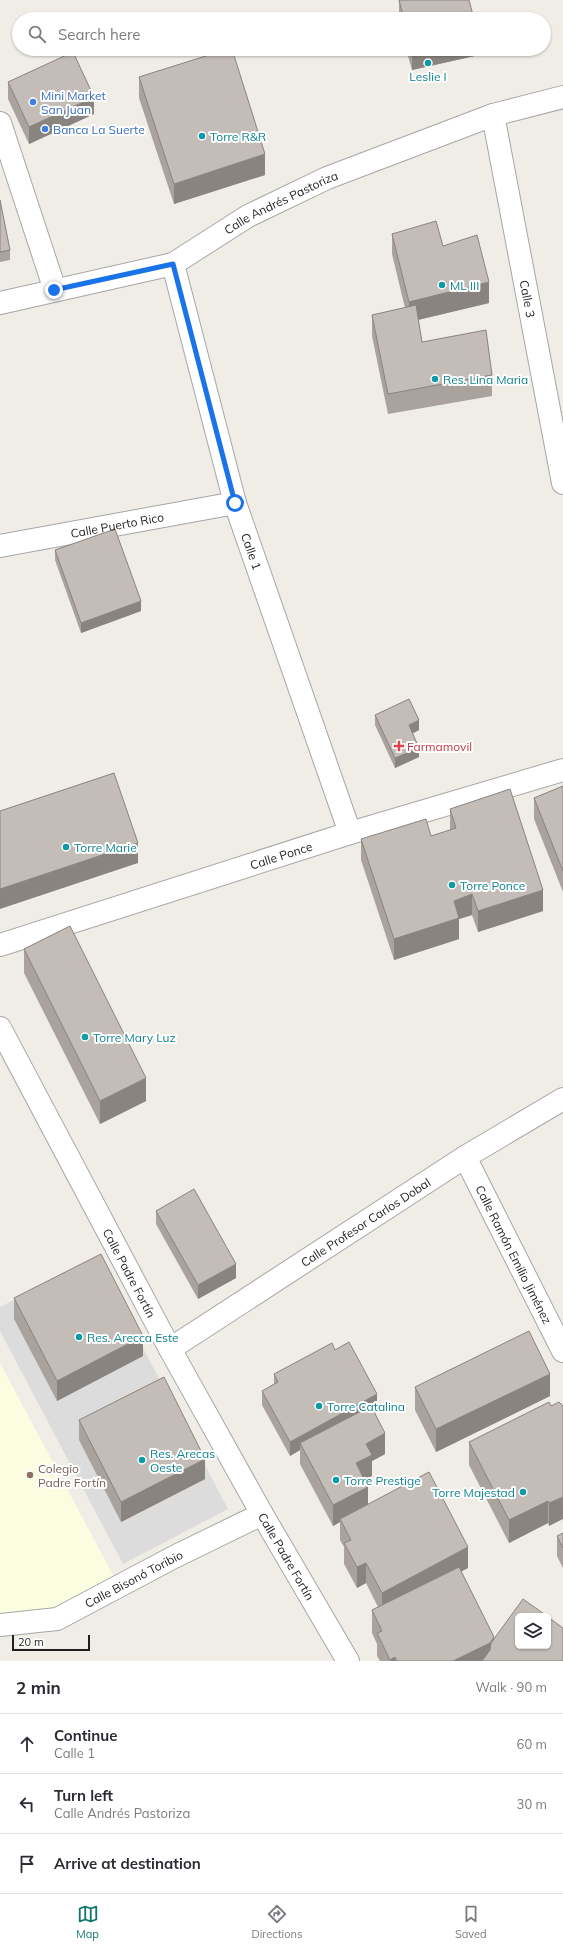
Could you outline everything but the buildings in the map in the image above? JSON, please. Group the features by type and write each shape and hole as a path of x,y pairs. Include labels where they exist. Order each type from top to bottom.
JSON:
{"street":[{"name":"Calle Andrés Pastoriza","path":"0,303 173,264 248,216 327,178 493,115 563,97"},
{"name":"Calle 3","path":"493,115 563,483"},
{"path":"1,128 54,290"},
{"name":"Calle 1","path":"173,264 235,503 350,833"},
{"name":"Calle Puerto Rico","path":"0,546 235,503"},
{"name":"Calle Ponce","path":"0,945 350,833 563,770"},
{"name":"Calle Padre Fortín","path":"0,1028 170,1349 262,1514 348,1661"},
{"name":"Calle Profesor Carlos Dobal","path":"170,1349 465,1157 563,1099"},
{"name":"Calle Ramón Emilio Jiménez","path":"465,1157 563,1350"},
{"name":"Calle Bisonó Toribio","path":"0,1625 57,1619 174,1557 262,1514"}],"shaded area":[{"path":"95,1257 228,1509 123,1564 0,1331 0,1307"},
{"name":"Colegio Padre Fortín","path":"0,1363 119,1586 57,1619 0,1625"}],"place":[{"name":"Leslie I","path":"428,63"},
{"name":"Mini Market San Juan","path":"33,102"},
{"name":"Banca La Suerte","path":"45,129"},
{"name":"Torre R&R","path":"202,136"},
{"name":"ML III","path":"442,285"},
{"name":"Res. Lina Maria","path":"435,379"},
{"name":"Farmamovil","path":"399,746"},
{"name":"Torre Marie","path":"66,847"},
{"name":"Torre Ponce","path":"452,885"},
{"name":"Torre Mary Luz","path":"85,1037"},
{"name":"Res. Arecca Este","path":"79,1337"},
{"name":"Torre Catalina","path":"319,1406"},
{"name":"Res. Arecas Oeste","path":"142,1460"},
{"name":"Colegio Padre Fortín","path":"30,1475"},
{"name":"Torre Prestige","path":"336,1480"},
{"name":"Torre Majestad","path":"523,1492"}],"route":[{"path":"54,290 173,264 235,503"}]}
